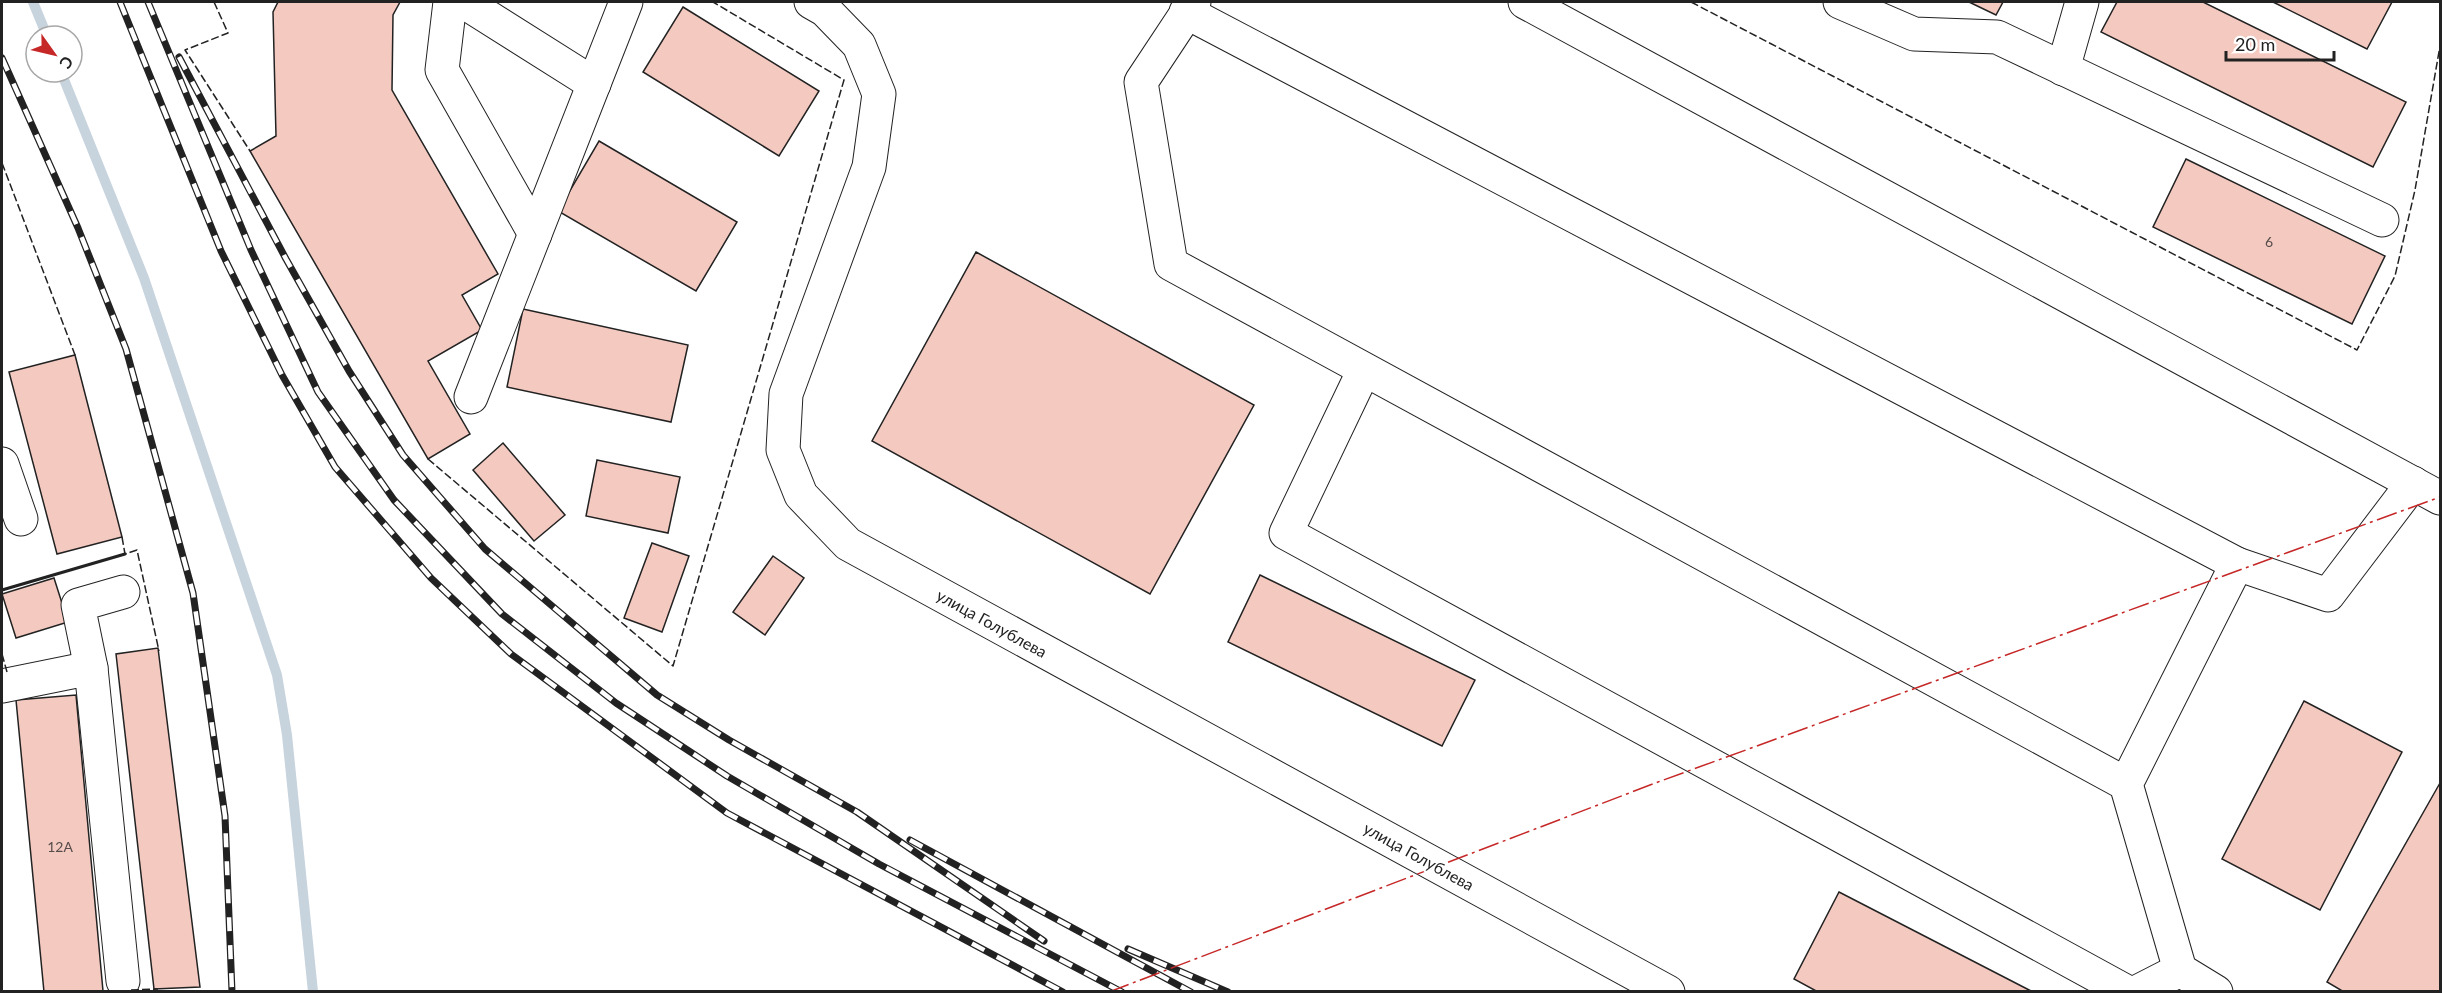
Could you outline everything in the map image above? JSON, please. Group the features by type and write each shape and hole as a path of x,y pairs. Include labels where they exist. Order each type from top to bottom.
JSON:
{"street":[{"path":"450,2 442,70 536,234"},
{"path":"464,2 594,84"},
{"path":"471,397 626,2"},
{"name":"улица Голублева","path":"811,2 825,10 859,45 879,94 869,167 786,394 783,450 801,495 848,544 1668,992"},
{"path":"1525,2 2427,491 2328,595 2237,564 1190,7 1141,82 1171,264 2126,784"},
{"path":"1840,2 1914,34 1997,37 2382,220"},
{"path":"2063,69 2082,2"},
{"path":"1364,370 1286,534 2127,992"},
{"path":"2,464 21,519"},
{"path":"2175,981 2126,784 2237,564"},
{"path":"123,592 78,605 91,668 123,981"},
{"path":"2,686 91,668"},
{"path":"2137,992 2175,981 2216,992"}],"building":[{"path":"278,2 400,2 393,15 392,90 498,274 462,295 482,330 428,361 470,434 428,459 250,151 276,136 273,12"},
{"path":"1969,2 2003,2 1996,15"},
{"path":"2117,2 2203,2 2406,102 2373,167 2101,32"},
{"path":"2273,2 2392,2 2367,49"},
{"path":"683,7 819,91 779,156 643,72"},
{"path":"599,141 737,222 696,291 558,211"},
{"path":"2186,159 2385,256 2352,324 2153,227"},
{"path":"976,252 1254,405 1150,594 872,441"},
{"path":"523,309 688,345 671,422 507,387"},
{"path":"75,355 122,537 57,554 9,372"},
{"path":"503,443 565,515 534,541 473,470"},
{"path":"597,460 680,477 668,533 586,516"},
{"path":"652,543 689,556 662,632 624,618"},
{"path":"773,556 804,578 765,635 733,612"},
{"path":"1260,575 1475,680 1442,746 1228,642"},
{"path":"54,578 68,622 16,638 2,594"},
{"path":"158,648 200,987 154,989 116,654"},
{"path":"76,695 103,991 44,992 16,700"},
{"path":"2304,701 2402,752 2320,910 2222,859"},
{"path":"2440,783 2440,992 2344,992 2327,982"},
{"path":"1839,892 2033,992 1818,992 1794,979"}],"waterway":[{"path":"33,2 42,24"},
{"path":"66,84 144,278 277,675 287,735 313,992"}],"railway":[{"path":"120,2 221,251 282,375 335,467 431,578 511,654 727,813 1063,992"},
{"path":"148,2 251,250 318,392 394,500 502,614 616,703 727,776 879,864 1122,992"},
{"path":"179,57 286,259 349,371 403,455 485,549 657,695 729,740 857,812 1044,941"},
{"path":"2,58 78,228 126,349 193,593 225,816 232,992"},
{"path":"910,840 1191,992"},
{"path":"1128,949 1228,992"}],"fence":[{"path":"214,2 228,33 185,50 250,151"},
{"path":"428,459 673,666 844,80 713,2"},
{"path":"1691,2 2357,350 2395,276 2415,190 2440,46"},
{"path":"2,163 75,355"},
{"path":"122,537 125,554 137,550 159,651"},
{"path":"2,654 7,672"},
{"path":"131,990 158,989"}],"wall":[{"path":"2,590 125,554"}],"power":[{"path":"1109,992 1658,782 2440,497"}]}
